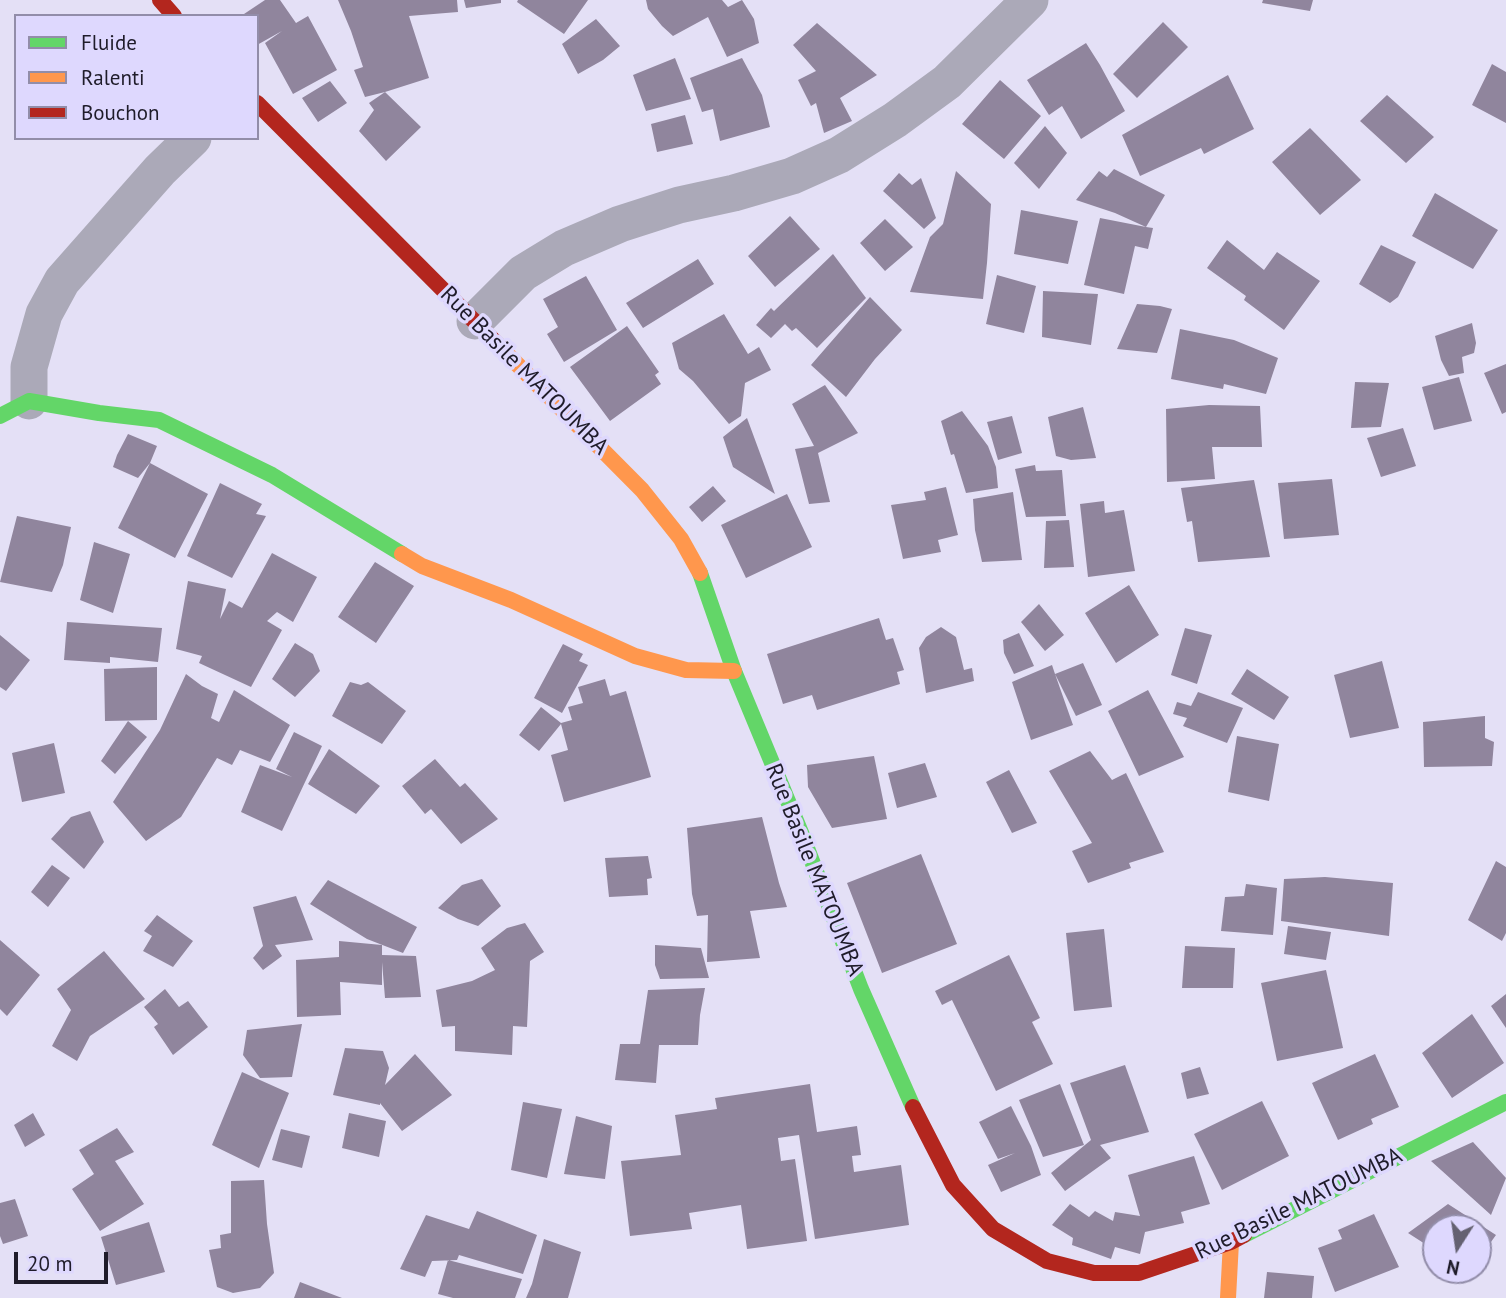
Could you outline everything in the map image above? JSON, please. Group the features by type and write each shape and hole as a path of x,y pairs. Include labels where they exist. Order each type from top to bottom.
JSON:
{"street":[{"path":"160,0 172,14"},
{"path":"475,321 523,274 564,248 620,224 679,205 792,176 839,155 895,121 947,82 1030,0"},
{"name":"Rue Basile MATOUMBA","path":"259,105 642,490 681,539 703,578 734,671 802,835 861,989 914,1110 953,1185 993,1229 1047,1261 1094,1273 1139,1273 1231,1242 1506,1102"},
{"path":"191,140 160,170 62,281 44,314 14,409 99,413 159,420 272,475 422,566 511,600 635,656 686,670 734,671"},
{"path":"993,1229 1051,1278"},
{"path":"1228,1298 1231,1242"}],"building":[{"path":"265,0 280,0 296,23 308,16 337,70 293,94 265,43 282,31 259,44 259,14 244,14"},
{"path":"338,0 457,0 458,12 409,16 429,78 365,97 354,70 363,67"},
{"path":"464,0 501,0 501,3 466,8"},
{"path":"588,0 564,34 517,2"},
{"path":"646,0 722,0 728,7 742,0 754,19 759,43 727,57 708,17 673,36 648,9"},
{"path":"1263,0 1313,0 1310,11 1262,3"},
{"path":"596,19 620,46 603,60 578,74 562,44"},
{"path":"1163,22 1188,47 1137,98 1113,74"},
{"path":"817,23 877,75 840,98 852,121 824,133 816,103 811,106 798,80 816,71 793,45"},
{"path":"1086,43 1125,111 1081,139 1062,106 1049,115 1027,80"},
{"path":"675,58 691,99 646,111 633,75"},
{"path":"742,58 762,95 770,127 720,141 713,109 702,112 690,78"},
{"path":"1492,64 1506,72 1506,123 1472,105"},
{"path":"1228,75 1254,129 1204,154 1201,148 1140,176 1122,135"},
{"path":"1000,80 1041,116 1004,159 962,124"},
{"path":"330,81 347,103 318,122 302,98"},
{"path":"385,92 421,127 386,161 359,131 374,110 369,103"},
{"path":"1387,95 1434,137 1406,163 1360,121"},
{"path":"685,115 693,144 657,152 651,124"},
{"path":"1045,126 1067,153 1039,189 1014,163"},
{"path":"1310,128 1361,180 1320,215 1272,162"},
{"path":"1114,169 1165,195 1146,227 1076,200 1099,171 1107,177"},
{"path":"956,171 991,204 983,299 910,292 930,237 943,224"},
{"path":"899,173 912,185 921,178 936,218 924,229 883,191"},
{"path":"1435,193 1498,230 1473,269 1412,236"},
{"path":"1021,210 1078,221 1068,264 1014,254"},
{"path":"790,216 820,249 775,287 748,256"},
{"path":"1100,218 1153,228 1148,249 1135,246 1124,294 1084,285"},
{"path":"885,219 913,247 885,271 860,243"},
{"path":"1227,240 1264,270 1277,252 1320,281 1284,330 1244,300 1246,296 1207,268"},
{"path":"1381,245 1416,262 1398,297 1390,303 1359,284"},
{"path":"833,254 866,298 817,348 796,328 792,331 785,324 771,338 756,325 771,308 774,311"},
{"path":"698,259 714,284 643,328 626,303"},
{"path":"997,275 1036,286 1024,333 986,324"},
{"path":"586,276 617,330 564,362 547,334 558,327 543,299"},
{"path":"1043,291 1098,294 1091,345 1042,337"},
{"path":"870,297 902,330 875,359 846,397 811,365"},
{"path":"1137,304 1172,309 1157,353 1117,349"},
{"path":"724,314 748,354 759,347 771,370 745,383 741,416 729,424 693,381 679,369 672,343"},
{"path":"1472,323 1476,343 1474,353 1462,357 1464,373 1449,376 1441,360 1435,336"},
{"path":"627,326 659,372 655,375 661,384 610,421 570,367"},
{"path":"1180,329 1234,340 1278,358 1266,394 1224,384 1223,389 1171,379"},
{"path":"1506,364 1506,412 1502,414 1484,373"},
{"path":"1459,377 1472,421 1434,430 1422,387"},
{"path":"1355,382 1389,383 1381,427 1351,428"},
{"path":"825,385 858,433 818,453 830,502 809,504 795,449 814,446 792,404"},
{"path":"1209,405 1260,406 1262,447 1212,447 1215,479 1167,482 1166,409"},
{"path":"1083,407 1096,458 1071,460 1056,456 1048,417"},
{"path":"962,411 988,446 996,467 998,488 966,493 941,421"},
{"path":"1012,416 1022,453 998,460 987,422"},
{"path":"747,418 775,494 733,467 723,437"},
{"path":"1403,428 1416,466 1381,477 1367,438"},
{"path":"128,434 157,446 150,463 138,478 113,467"},
{"path":"150,463 208,494 175,558 118,528"},
{"path":"1035,465 1036,471 1062,470 1066,516 1026,517 1015,469"},
{"path":"1332,479 1339,535 1284,539 1278,483"},
{"path":"1254,480 1270,557 1198,562 1192,521 1187,522 1181,488"},
{"path":"220,483 262,504 256,514 266,516 232,578 187,556"},
{"path":"713,486 726,501 702,522 689,507"},
{"path":"946,487 958,535 938,540 941,552 903,559 891,505 926,500 924,492"},
{"path":"1013,492 1022,560 982,562 975,530 973,499"},
{"path":"787,494 812,547 746,578 721,525"},
{"path":"1104,501 1105,513 1124,510 1135,571 1088,577 1080,504"},
{"path":"17,516 71,527 63,565 52,592 0,582"},
{"path":"1069,520 1074,567 1044,568 1046,521"},
{"path":"94,542 130,554 113,613 80,600"},
{"path":"272,553 317,577 293,622 277,612 267,621 282,630 251,687 199,663 202,656 176,649 188,581 226,589 220,619 229,601 242,608"},
{"path":"375,562 414,586 376,643 338,617"},
{"path":"1129,585 1159,635 1116,663 1085,613"},
{"path":"1039,604 1064,635 1045,651 1021,622"},
{"path":"879,618 886,640 893,638 904,670 897,672 900,684 817,710 812,695 783,704 767,654"},
{"path":"67,622 162,628 158,662 110,657 110,663 64,660"},
{"path":"941,627 956,637 964,670 972,668 974,681 926,693 919,648 926,637"},
{"path":"1185,628 1212,635 1197,684 1171,675"},
{"path":"1019,633 1034,666 1014,674 1004,653 1003,640"},
{"path":"0,635 30,660 6,691 0,687"},
{"path":"295,643 313,654 320,671 295,697 272,679"},
{"path":"563,644 583,654 579,661 588,665 562,713 534,698"},
{"path":"1382,661 1399,728 1350,738 1334,675"},
{"path":"1083,663 1102,705 1076,716 1055,674"},
{"path":"1052,665 1073,725 1031,740 1012,682"},
{"path":"157,667 157,720 105,721 104,669"},
{"path":"1247,669 1289,697 1274,720 1231,694"},
{"path":"186,674 218,694 211,718 219,722 234,690 290,725 270,762 240,750 232,765 217,758 181,817 146,841 113,802 160,730"},
{"path":"605,679 610,696 626,691 651,777 564,802 551,755 568,750 561,724 539,751 519,735 541,707 561,723 572,720 568,707 583,703 578,687"},
{"path":"350,682 361,685 368,682 406,711 382,744 332,716"},
{"path":"1148,690 1184,757 1139,776 1108,711"},
{"path":"1198,692 1243,708 1227,743 1183,726 1187,718 1173,714 1177,702 1191,706"},
{"path":"1485,716 1485,738 1494,742 1492,766 1424,767 1423,722"},
{"path":"128,721 147,737 115,774 101,761"},
{"path":"294,732 322,746 282,831 241,812 260,765 292,777 276,769"},
{"path":"1237,736 1279,744 1269,801 1228,792"},
{"path":"54,743 65,793 22,802 12,753"},
{"path":"329,749 380,786 356,814 308,784"},
{"path":"1090,751 1112,780 1126,773 1164,852 1129,863 1131,868 1088,883 1072,851 1092,843 1049,771"},
{"path":"874,756 887,819 832,828 808,787 807,765"},
{"path":"435,759 460,787 465,783 498,819 461,844 431,809 425,814 402,786"},
{"path":"925,763 937,797 897,808 888,773"},
{"path":"1009,770 1037,823 1012,833 986,782"},
{"path":"90,811 104,842 84,869 51,839 71,817"},
{"path":"762,817 787,907 750,911 760,958 707,962 708,915 697,916 692,894 687,828"},
{"path":"921,854 957,944 882,973 847,883"},
{"path":"648,856 652,878 647,879 648,895 609,897 605,858"},
{"path":"1496,861 1506,867 1506,933 1502,941 1468,920"},
{"path":"52,865 70,878 48,907 31,892"},
{"path":"1325,877 1393,883 1389,936 1281,921 1284,879"},
{"path":"482,879 501,906 478,926 438,908 462,885"},
{"path":"328,880 417,927 403,953 367,939 310,904"},
{"path":"1246,884 1277,888 1273,935 1221,931 1225,897 1244,896"},
{"path":"296,896 313,940 275,945 282,956 263,970 253,958 263,946 253,907"},
{"path":"157,915 193,941 173,967 143,951 152,936 144,931"},
{"path":"525,923 544,952 530,961 527,1027 513,1026 512,1055 455,1051 455,1026 442,1027 436,990 472,981 495,970 481,948 507,928"},
{"path":"1288,926 1331,932 1326,960 1284,954"},
{"path":"1104,929 1112,1007 1074,1011 1066,933"},
{"path":"0,940 40,975 7,1016 0,1009"},
{"path":"339,941 382,945 382,955 416,956 421,997 385,998 382,962 382,985 340,982 341,1015 297,1017 296,960 339,957"},
{"path":"655,945 701,948 709,978 660,979 655,965"},
{"path":"1185,946 1235,948 1233,988 1182,988"},
{"path":"104,951 145,999 90,1036 77,1061 52,1046 71,1010 57,989"},
{"path":"1009,955 1040,1018 1032,1022 1053,1064 996,1091 952,1000 942,1005 935,991"},
{"path":"1326,970 1343,1048 1277,1061 1261,983"},
{"path":"705,988 698,1045 659,1045 656,1083 615,1080 620,1044 640,1044 648,990"},
{"path":"165,989 179,1007 188,1001 208,1027 173,1055 154,1027 158,1024 144,1007"},
{"path":"1506,994 1506,1028 1491,1006"},
{"path":"1472,1014 1504,1063 1452,1098 1422,1053"},
{"path":"302,1024 292,1077 260,1078 243,1055 247,1030"},
{"path":"345,1048 383,1051 389,1068 385,1085 415,1054 452,1095 402,1131 380,1103 333,1095"},
{"path":"1375,1054 1399,1107 1371,1119 1373,1124 1338,1140 1312,1083"},
{"path":"1125,1065 1149,1132 1100,1145 1111,1158 1065,1191 1051,1173 1091,1140 1070,1083"},
{"path":"1200,1067 1209,1094 1187,1099 1181,1073"},
{"path":"242,1072 289,1093 259,1168 212,1145"},
{"path":"810,1084 817,1132 857,1126 861,1155 852,1156 854,1172 901,1165 909,1225 815,1239 799,1135 778,1138 781,1161 795,1159 807,1241 747,1249 741,1205 689,1213 692,1229 630,1236 621,1161 681,1155 675,1115 717,1109 715,1098"},
{"path":"1060,1084 1084,1145 1043,1157 1019,1100"},
{"path":"1262,1101 1289,1156 1222,1190 1194,1134"},
{"path":"523,1102 562,1109 547,1178 511,1170"},
{"path":"1011,1106 1031,1146 1041,1175 1001,1192 988,1165 1015,1153 998,1159 979,1122"},
{"path":"33,1113 45,1135 25,1147 14,1125"},
{"path":"349,1113 386,1121 379,1157 342,1148"},
{"path":"576,1116 612,1126 605,1179 564,1174"},
{"path":"117,1128 134,1152 115,1161 144,1204 100,1231 72,1189 94,1174 79,1150"},
{"path":"281,1129 310,1136 302,1168 272,1160"},
{"path":"1473,1142 1506,1178 1491,1214 1490,1214 1431,1161"},
{"path":"1194,1156 1210,1204 1181,1212 1184,1223 1145,1232 1140,1254 1115,1247 1111,1259 1072,1245 1073,1238 1052,1225 1070,1204 1089,1217 1095,1211 1113,1221 1115,1212 1140,1216 1128,1175"},
{"path":"264,1180 274,1273 260,1288 233,1293 217,1287 209,1250 221,1248 220,1235 231,1233 231,1181"},
{"path":"15,1199 28,1236 3,1244 0,1236 0,1203"},
{"path":"1448,1204 1463,1214 1434,1214"},
{"path":"477,1211 537,1235 523,1274 459,1255 457,1260 432,1261 425,1277 400,1269 426,1215 469,1229"},
{"path":"1374,1214 1399,1267 1335,1292 1318,1248 1342,1239 1338,1230"},
{"path":"149,1222 165,1272 116,1285 101,1237"},
{"path":"1422,1223 1422,1242 1408,1233"},
{"path":"544,1239 581,1252 568,1298 526,1298"},
{"path":"448,1260 522,1279 515,1298 453,1298 438,1294"},
{"path":"1267,1272 1314,1276 1312,1298 1264,1298"},
{"path":"300,1282 342,1298 294,1298"}],"traffic: fast":[{"path":"0,416 29,401 159,420 272,475 402,554"},
{"path":"700,573 734,671 802,835 861,989 913,1107"},
{"path":"1244,1235 1506,1102"}],"traffic: slow":[{"path":"505,352 642,490 681,539 700,573"},
{"path":"402,554 422,566 511,600 635,656 686,670 734,671"},
{"path":"1228,1298 1231,1242"}],"traffic: jam":[{"path":"160,0 172,14"},
{"path":"259,105 505,352"},
{"path":"913,1107 953,1185 993,1229 1047,1261 1094,1273 1139,1273 1231,1242 1244,1235"}]}
